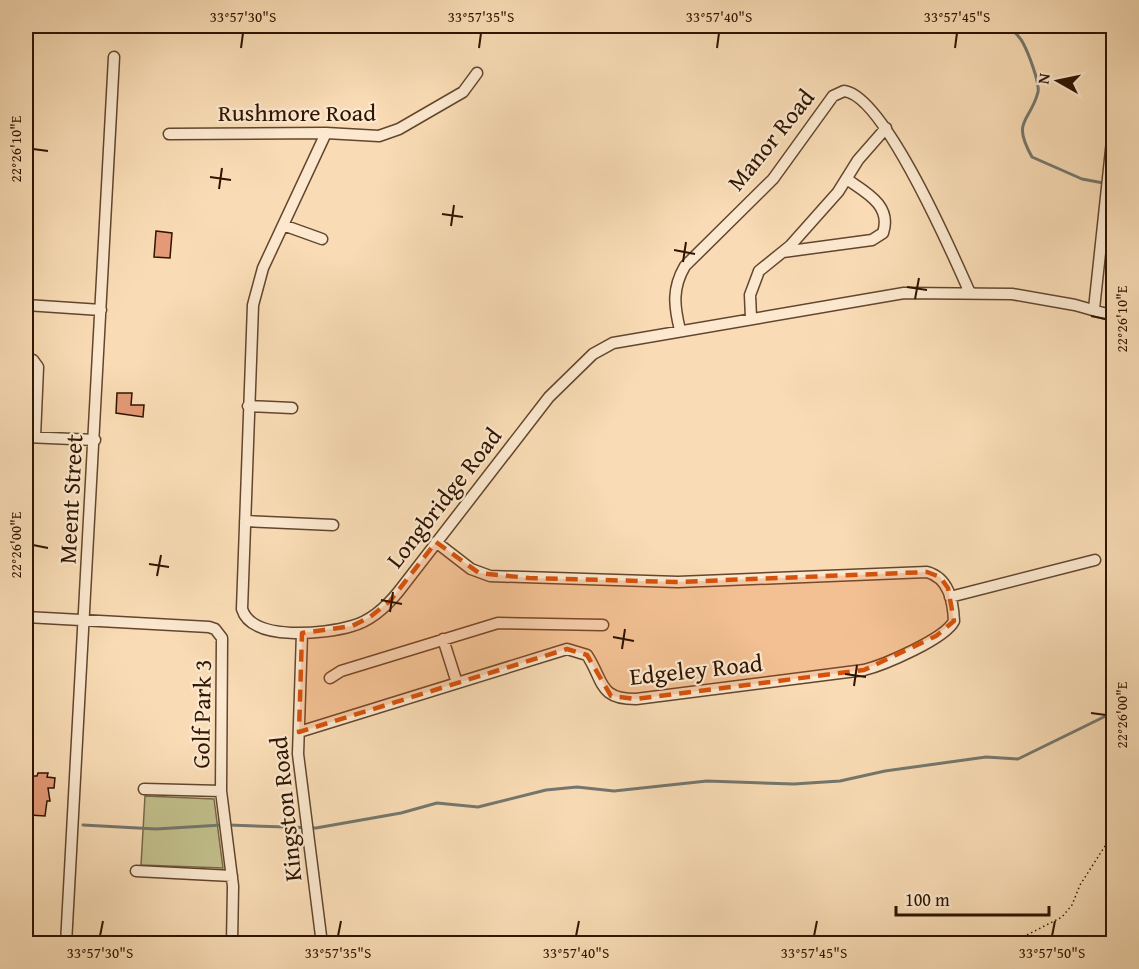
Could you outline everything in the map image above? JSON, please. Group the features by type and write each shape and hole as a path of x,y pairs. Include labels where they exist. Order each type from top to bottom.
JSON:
{"street":[{"name":"Meent Street","path":"66,944 114,57"},
{"name":"Rushmore Road","path":"169,134 326,133 370,136 388,134 463,92 477,73"},
{"name":"Manor Road","path":"680,330 674,297 678,278 685,266 773,179 833,96 843,91 855,95 886,128 908,165 970,293"},
{"path":"1094,309 1113,122"},
{"path":"751,318 753,283 759,271 783,252 848,180 858,160 886,128"},
{"name":"Longbridge Road","path":"326,133 283,225 255,294 248,406 242,597 244,617 255,626 264,629 302,633 352,626 370,617 395,596 549,397 604,346 625,339 887,295 970,293 1031,296 1113,315"},
{"path":"783,252 872,240 884,233 886,225 884,211 870,195 848,180"},
{"path":"283,225 322,239"},
{"path":"26,305 101,310"},
{"path":"26,358 36,363 39,372 30,437 95,440"},
{"path":"248,406 292,408"},
{"path":"245,521 333,525"},
{"path":"436,542 471,569 490,576 678,582 927,572 940,577 948,588 950,597 1095,560"},
{"name":"Edgeley Road","path":"299,732 573,649 587,655 603,688 611,696 621,699 853,673 887,663 949,629 954,621 950,597"},
{"path":"26,617 85,620"},
{"name":"Golf Park 3","path":"85,620 209,627 219,632 224,648 221,791 232,876 232,944"},
{"path":"330,678 341,671 498,623 603,625"},
{"name":"Kingston Road","path":"302,633 298,754 322,944"},
{"path":"443,639 457,683"},
{"name":"Golf Park 3","path":"144,789 221,791"},
{"path":"136,871 232,876"}],"path":[{"path":"997,944 1023,936 1062,917 1072,905 1080,885 1113,832"}],"highlighted area":[{"path":"436,542 479,573 529,578 678,582 927,572 940,577 948,588 954,621 936,636 864,670 636,699 611,696 587,655 567,649 299,732 302,633 352,626 370,617 390,601"}],"shaded area":[{"path":"145,796 214,799 223,868 141,865"}],"building":[{"path":"156,231 172,233 170,258 154,257"},
{"path":"117,393 132,393 131,405 144,405 143,417 116,413"},
{"path":"38,773 48,773 47,777 55,778 54,788 48,788 50,801 47,801 45,816 30,815 31,803 27,803 26,776 37,776"}],"waterway":[{"path":"1007,26 1022,40 1037,82 1038,92 1035,102 1023,128 1026,145 1032,157 1082,179 1114,185"},
{"path":"228,825 316,828 401,813 437,803 478,807 546,790 577,787 614,791 707,781 794,784 840,781 885,771 986,757 1018,759 1114,712"},
{"path":"83,825 156,829 222,825"}]}
